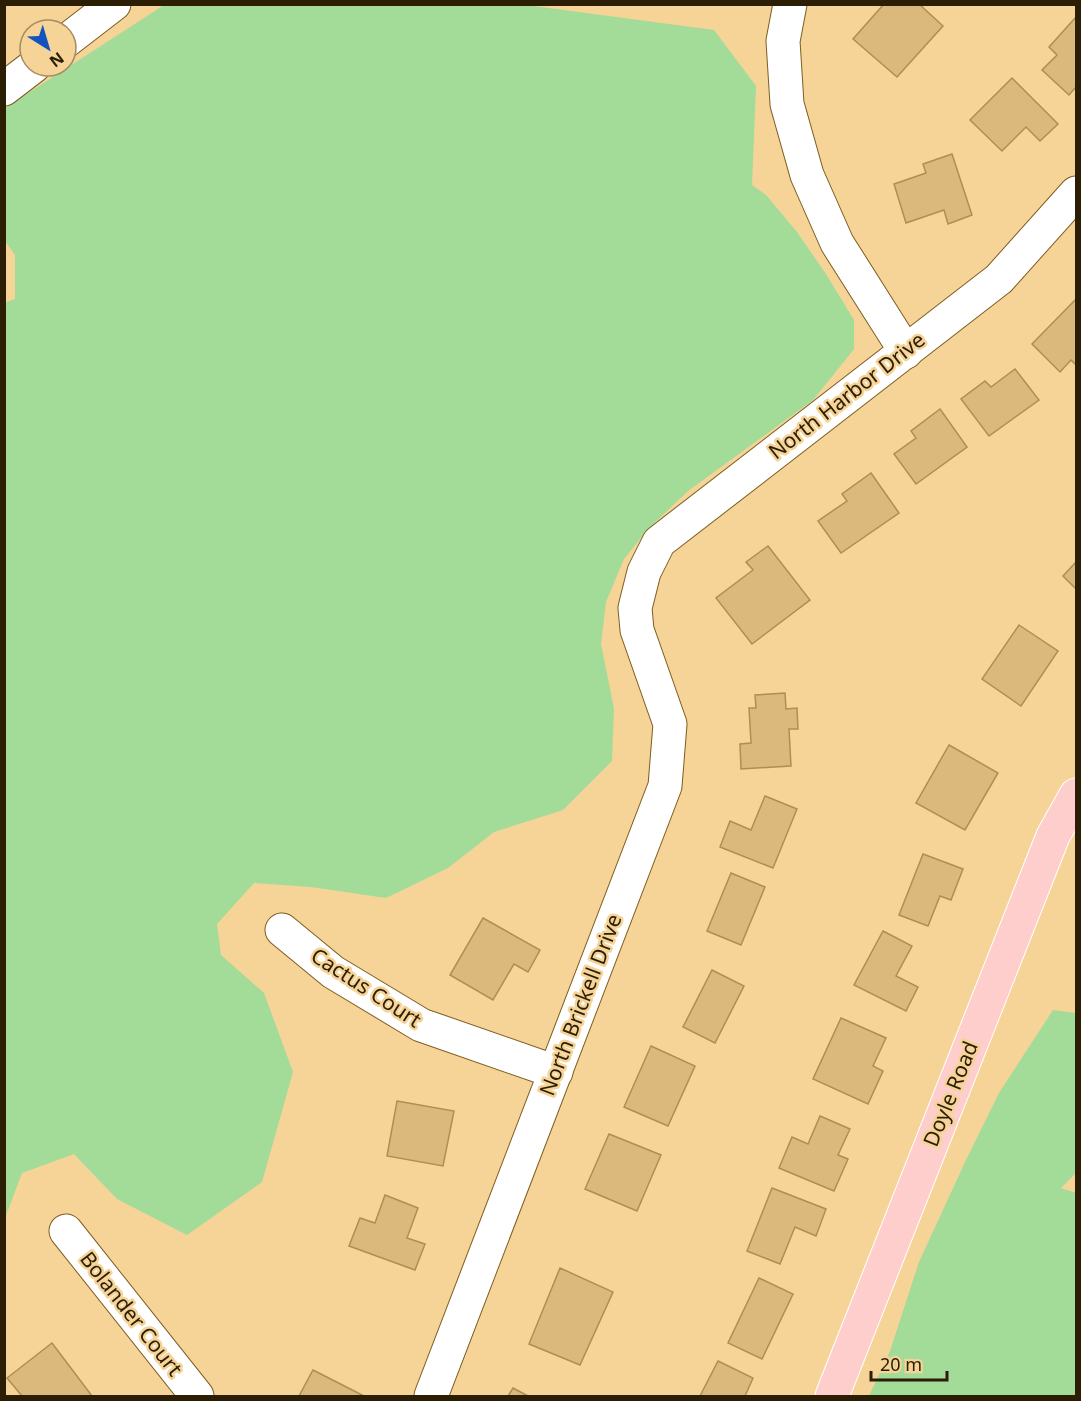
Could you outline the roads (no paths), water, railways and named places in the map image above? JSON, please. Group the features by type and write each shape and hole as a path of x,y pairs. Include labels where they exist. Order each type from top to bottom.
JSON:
{"main road":[{"name":"Doyle Road","path":"832,1396 1053,836 1077,795"}],"street":[{"path":"78,32 114,4"},
{"path":"790,4 783,41 787,104 807,175 837,243 906,352"},
{"path":"4,89 18,78"},
{"name":"North Harbor Drive","path":"635,608 644,572 659,542 999,279 1077,193"},
{"name":"North Brickell Drive","path":"431,1396 665,786 670,724 637,630 635,608"},
{"name":"Cactus Court","path":"282,930 333,972 421,1025 556,1072"},
{"name":"Bolander Court","path":"66,1231 197,1396"}]}
